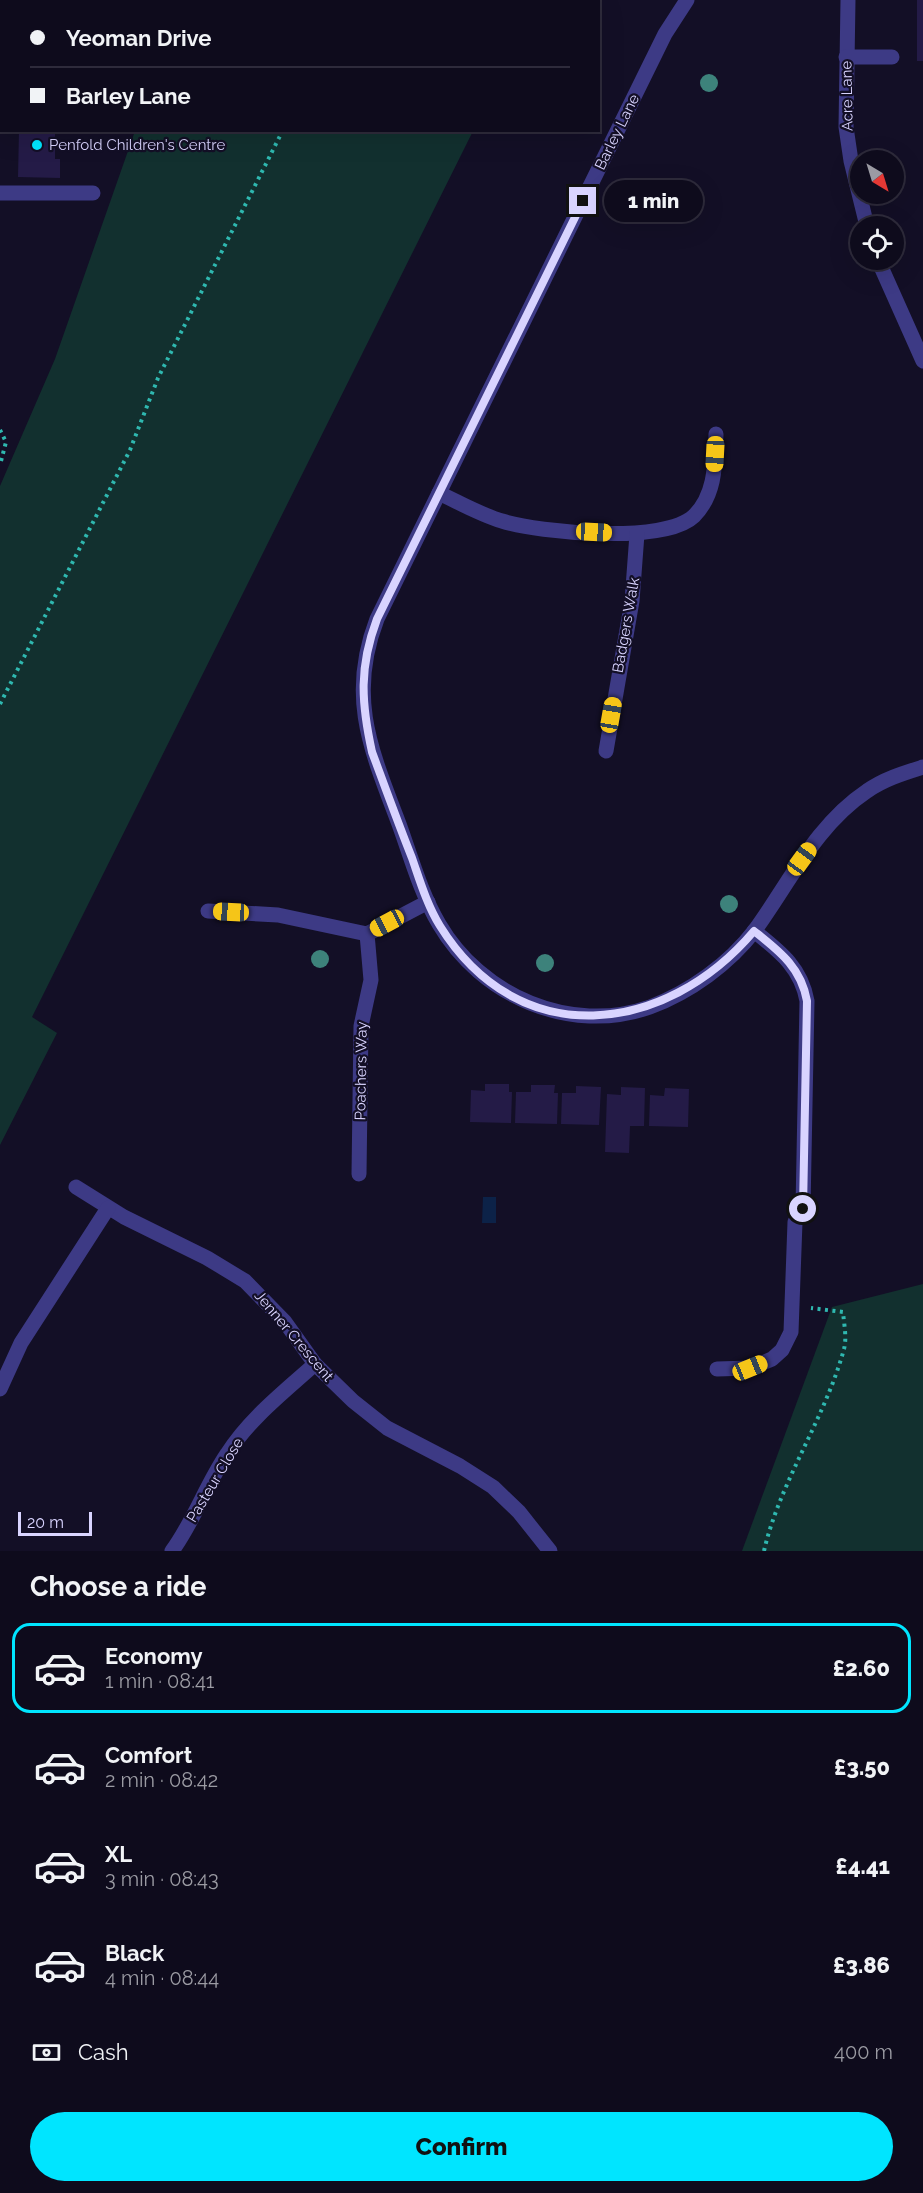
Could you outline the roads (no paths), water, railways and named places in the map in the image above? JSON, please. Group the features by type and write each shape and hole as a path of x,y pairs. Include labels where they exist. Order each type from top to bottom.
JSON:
{"street":[{"name":"Barley Lane","path":"687,0 665,34 377,619 363,661 362,692 372,752 428,902 450,941 489,981 512,996 570,1015 621,1014 674,996 719,967 754,931 815,841 846,808 867,790 923,767"},
{"name":"Acre Lane","path":"848,0 846,127 850,161 864,216"},
{"path":"846,57 892,57"},
{"path":"0,193 93,194"},
{"path":"882,270 923,361"},
{"path":"439,494 501,521 530,528 637,534 679,526 693,517 710,492 717,434"},
{"name":"Badgers Walk","path":"606,751 632,601 637,534"},
{"path":"208,911 278,915 367,934 428,902"},
{"path":"717,1369 750,1368 772,1359 782,1350 791,1332 795,1222 803,1209 806,993 800,975 792,964 754,931"},
{"name":"Poachers Way","path":"359,1174 361,1026 371,980 367,934"},
{"name":"Jenner Crescent","path":"76,1187 108,1208 245,1281 285,1322 315,1364 353,1401 387,1428 460,1466 493,1487 519,1512 549,1551"},
{"path":"0,1389 21,1343 108,1208"},
{"name":"Pasteur Close","path":"179,1548 217,1470 240,1436 263,1410 315,1364"}],"water":[{"path":"483,1197 496,1197 496,1223 482,1223"}],"place":[{"name":"Penfold Children's Centre","path":"37,145"}]}
